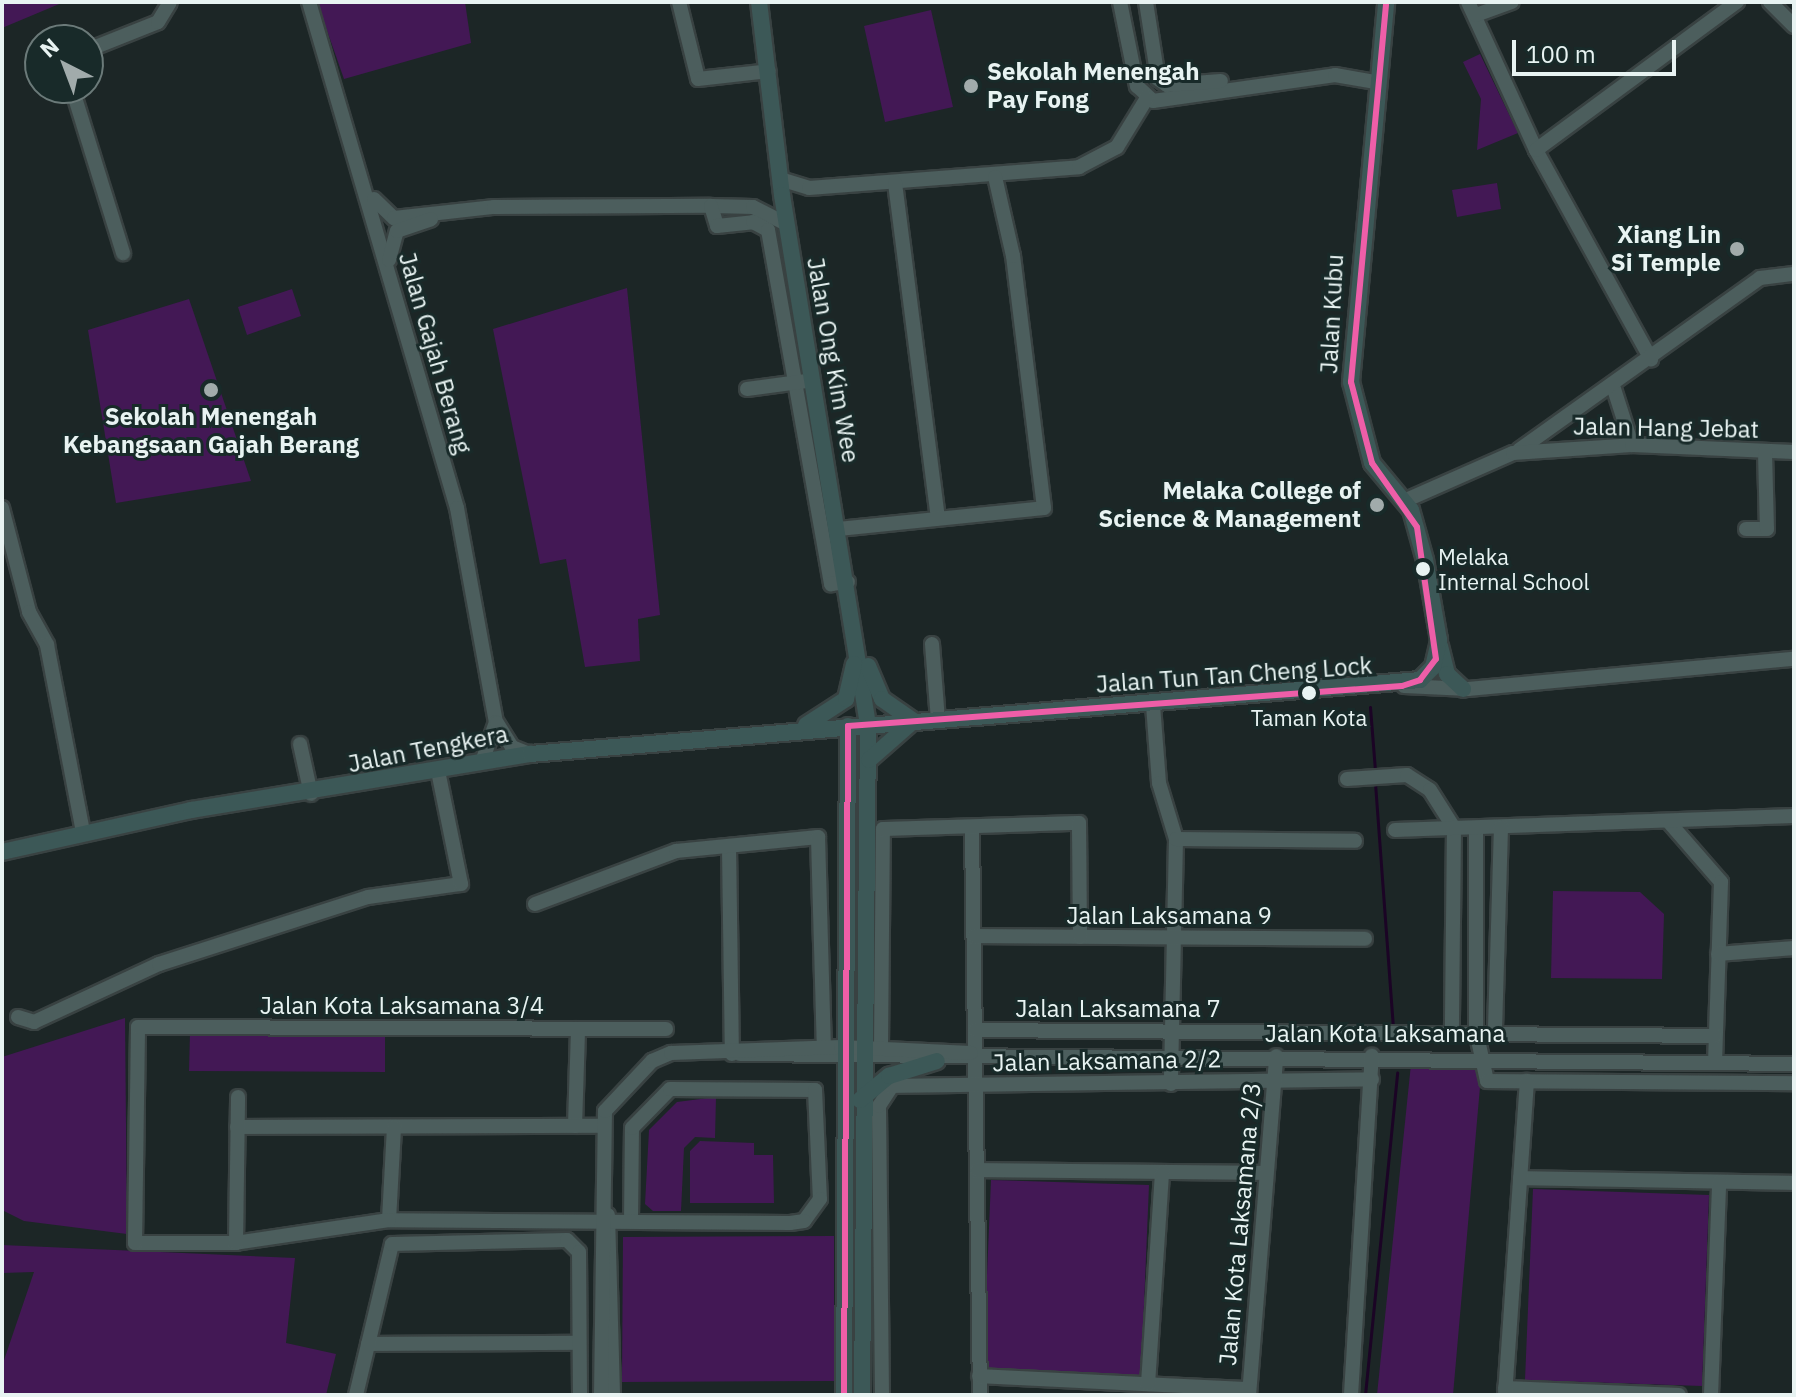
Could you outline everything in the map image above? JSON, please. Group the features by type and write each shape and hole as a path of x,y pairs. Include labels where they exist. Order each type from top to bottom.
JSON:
{"main road":[{"name":"Jalan Ong Kim Wee","path":"759,2 805,381 848,582 868,725 860,1053 862,1395"},
{"name":"Jalan Kubu","path":"1386,2 1374,82 1351,382 1372,463 1404,501 1417,527 1447,674 1463,689"},
{"path":"856,630 876,689 916,723 886,738 869,760"},
{"path":"794,730 846,699 856,630"},
{"path":"1402,686 1427,674 1439,640"},
{"name":"Jalan Tun Tan Cheng Lock","path":"868,725 1402,686"},
{"name":"Jalan Tengkera","path":"2,852 83,832 530,754 868,725"},
{"path":"844,1395 835,1052 848,726"},
{"path":"794,730 830,737 848,761"},
{"path":"860,1100 889,1076 937,1061"}],"street":[{"path":"104,44 158,22 170,2"},
{"name":"Jalan Gajah Berang","path":"309,2 367,182 457,508 496,722 482,762"},
{"path":"679,2 698,79 769,71"},
{"path":"1120,2 1137,86 1147,98"},
{"path":"1146,2 1158,79 1167,85 1221,81"},
{"path":"1512,2 1472,9 1536,150 1651,359"},
{"path":"1536,150 1737,2"},
{"path":"1772,2 1794,26"},
{"path":"780,179 809,188 995,177 1102,161 1147,98 1335,75 1374,82"},
{"path":"77,104 123,253"},
{"path":"838,529 1044,508 1013,256 995,177"},
{"path":"367,182 386,216 711,206 766,210 786,224"},
{"path":"895,183 938,518"},
{"path":"783,202 809,188"},
{"path":"711,206 717,226 753,222 768,230 805,381 831,584 848,582"},
{"path":"394,288 391,238 444,212"},
{"path":"1513,453 1614,389 1760,278 1794,274"},
{"path":"747,389 805,381"},
{"path":"1614,389 1632,445"},
{"name":"Jalan Hang Jebat","path":"1404,501 1513,453 1632,445 1794,452"},
{"path":"1746,529 1767,529 1765,451"},
{"path":"2,508 29,612 47,645 83,832"},
{"path":"932,644 938,721"},
{"name":"Jalan Tun Tan Cheng Lock","path":"1402,686 1463,689 1794,659"},
{"path":"1153,705 1159,783 1172,812 1176,839 1171,1084"},
{"path":"496,722 512,747 530,754"},
{"path":"300,744 311,794"},
{"path":"18,1017 34,1022 159,964 368,897 461,884 438,771"},
{"path":"1347,779 1407,775 1430,790 1454,828 1452,1032"},
{"path":"1395,830 1794,816"},
{"path":"1668,821 1721,882 1715,1063"},
{"path":"881,1047 883,829 972,831 1079,823 1080,937"},
{"path":"1495,1029 1501,827"},
{"path":"1476,828 1477,1056 1487,1081 1794,1083"},
{"path":"972,831 980,1395"},
{"path":"535,904 676,851 818,837 824,844 835,1052"},
{"path":"1176,839 1355,841"},
{"path":"729,846 736,1054"},
{"name":"Jalan Laksamana 9","path":"974,936 1365,939"},
{"path":"1718,954 1794,948"},
{"name":"Jalan Kota Laksamana 3/4","path":"236,1243 135,1243 138,1027 666,1029"},
{"path":"575,1126 578,1029"},
{"name":"Jalan Laksamana 7","path":"975,1030 1452,1032 1495,1029 1715,1036"},
{"name":"Jalan Kota Laksamana","path":"860,1053 881,1047 975,1055 1477,1056 1794,1064"},
{"path":"613,1395 603,1203 603,1126 610,1099 656,1058 835,1052"},
{"path":"736,1054 786,1060 835,1052"},
{"name":"Jalan Kota Laksamana","path":"835,1052 937,1061 975,1055"},
{"name":"Jalan Kota Laksamana 2/3","path":"1249,1392 1276,1056"},
{"path":"1351,1395 1372,1056"},
{"path":"771,1086 786,1060"},
{"name":"Jalan Laksamana 2/2","path":"882,1395 879,1106 892,1086 1372,1079"},
{"path":"1527,1081 1505,1392 1679,1395"},
{"path":"238,1097 236,1243 389,1220 790,1223 813,1217 820,1199 819,1097 809,1086 676,1086 632,1128 631,1221"},
{"path":"237,1127 603,1126"},
{"path":"389,1220 394,1127"},
{"path":"977,1170 1266,1173"},
{"path":"1148,1384 1162,1172"},
{"path":"1520,1178 1794,1183"},
{"path":"1711,1395 1719,1182"},
{"path":"601,1395 604,1221"},
{"path":"356,1395 392,1244 567,1240 579,1252 580,1395"},
{"path":"368,1344 579,1343"},
{"path":"979,1376 1249,1392"}],"shaded area":[{"path":"2,2 64,2 2,28"},
{"path":"317,2 465,2 471,43 344,79"},
{"path":"931,10 953,107 885,122 864,26"},
{"path":"1480,54 1518,133 1477,150 1481,99 1463,62"},
{"path":"1497,183 1501,209 1457,217 1452,190"},
{"path":"627,288 660,615 638,619 640,661 585,667 566,559 540,564 493,329"},
{"path":"292,289 301,316 247,335 238,307"},
{"path":"189,299 251,481 116,503 88,330"},
{"path":"1553,891 1640,892 1664,914 1662,979 1551,978"},
{"path":"125,1018 127,1234 24,1221 2,1210 2,1057"},
{"path":"190,1033 385,1033 385,1072 189,1071"},
{"path":"1411,1064 1482,1064 1453,1395 1377,1395"},
{"path":"716,1097 715,1138 695,1137 684,1148 681,1211 653,1211 645,1204 649,1130 677,1102"},
{"path":"700,1141 754,1143 754,1155 773,1155 774,1203 690,1203 690,1151"},
{"path":"991,1180 1149,1185 1141,1376 983,1371"},
{"path":"1533,1189 1709,1195 1702,1386 1525,1380"},
{"path":"834,1236 834,1381 622,1382 623,1237"},
{"path":"2,1245 295,1258 286,1343 336,1354 326,1395 2,1395 2,1366 34,1272 2,1273"}],"waterway":[{"path":"1370,707 1375,771"},
{"path":"1375,783 1393,1027"},
{"path":"1365,1395 1397,1073"}],"transit line":[{"path":"844,1395 848,726 1402,686 1420,680 1436,659 1417,527 1372,463 1351,382 1386,2"}],"place":[{"name":"Sekolah Menengah Pay Fong","path":"971,86"},
{"name":"Xiang Lin Si Temple","path":"1737,249"},
{"name":"Sekolah Menengah Kebangsaan Gajah Berang","path":"211,390"},
{"name":"Melaka College of Science & Management","path":"1377,505"},
{"name":"Melaka Internal School","path":"1423,569"},
{"name":"Taman Kota","path":"1309,693"}]}
